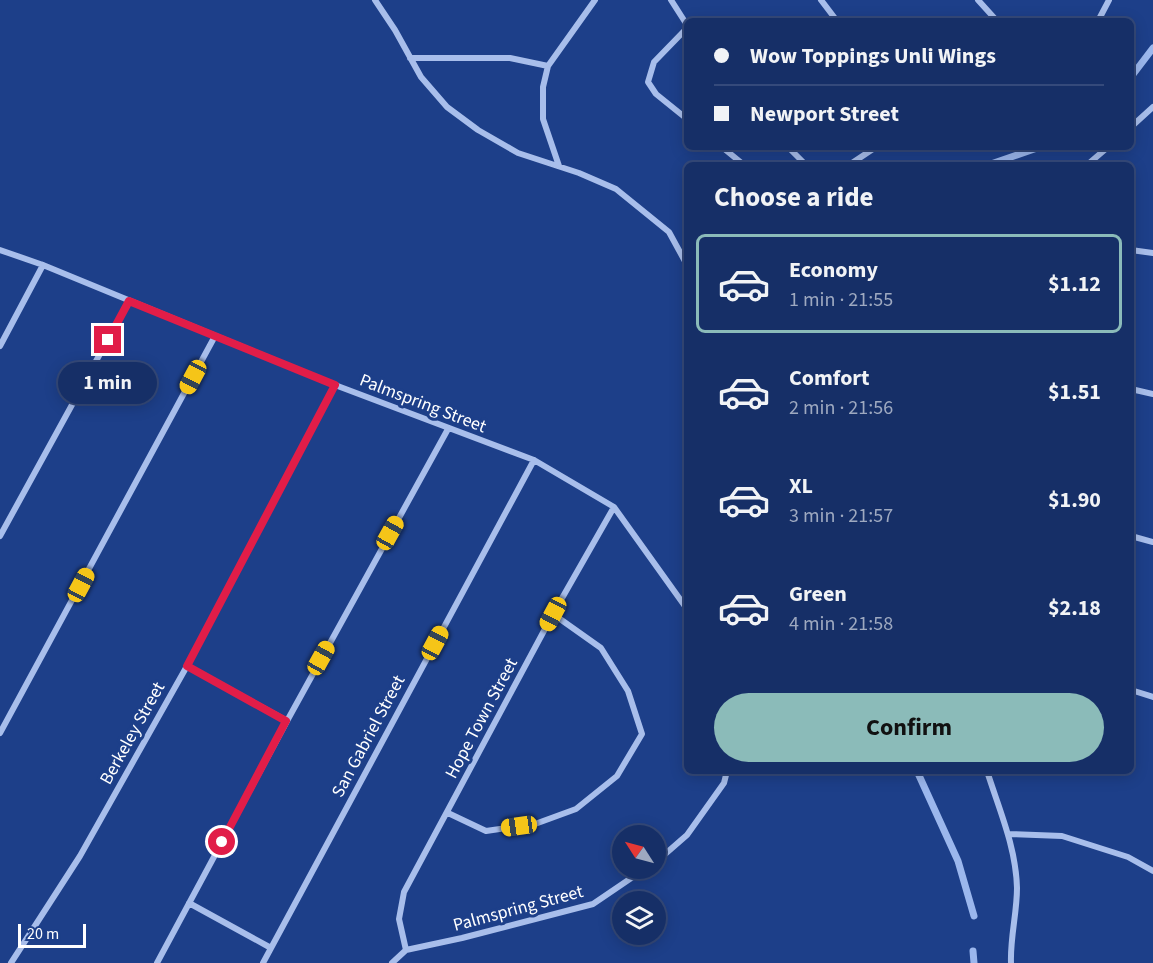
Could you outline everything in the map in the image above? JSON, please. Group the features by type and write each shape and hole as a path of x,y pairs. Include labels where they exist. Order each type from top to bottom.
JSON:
{"street":[{"path":"375,0 421,77 447,107 478,130 518,153 579,172 616,189 669,232 684,260"},
{"path":"559,166 543,119 543,87 548,66 595,0"},
{"path":"671,0 684,22"},
{"path":"820,0 835,18"},
{"path":"978,0 994,18"},
{"path":"1100,18 1109,0"},
{"path":"684,30 654,62 648,82 656,94 684,117"},
{"path":"410,58 510,58 548,66"},
{"path":"1134,124 1152,109"},
{"path":"726,150 740,162"},
{"path":"791,150 803,162"},
{"path":"854,162 872,150"},
{"path":"1090,162 1104,150"},
{"name":"Palmspring Street","path":"0,250 43,265 335,385 534,460 614,507 684,605"},
{"path":"1134,250 1153,253"},
{"path":"0,346 43,265"},
{"path":"0,536 129,301"},
{"path":"0,733 215,336"},
{"name":"Berkeley Street","path":"11,963 80,856 187,666 335,385"},
{"path":"1134,390 1153,394"},
{"path":"157,963 286,721 448,429"},
{"name":"San Gabriel Street","path":"263,963 534,460"},
{"name":"Hope Town Street","path":"406,950 399,919 404,892 553,614 614,507"},
{"path":"1134,537 1153,542"},
{"path":"448,813 486,831 536,824 576,809 617,776 642,734 628,691 601,648 553,614"},
{"path":"187,666 286,721"},
{"path":"1134,691 1153,697"},
{"path":"666,853 687,835 724,783 727,774"},
{"path":"988,774 1009,834 1017,888 1011,963"},
{"path":"1009,834 1062,836 1128,857 1153,871"},
{"name":"Palmspring Street","path":"406,950 593,904 630,879"},
{"path":"189,903 271,948"},
{"path":"392,963 406,950"}],"waterway":[{"path":"1134,73 1153,48"},
{"path":"997,162 1031,150"},
{"path":"918,774 958,861 974,916"},
{"path":"973,951 974,963"}],"route":[{"path":"108,340 129,301 335,385 187,666 286,721 222,842"}]}
